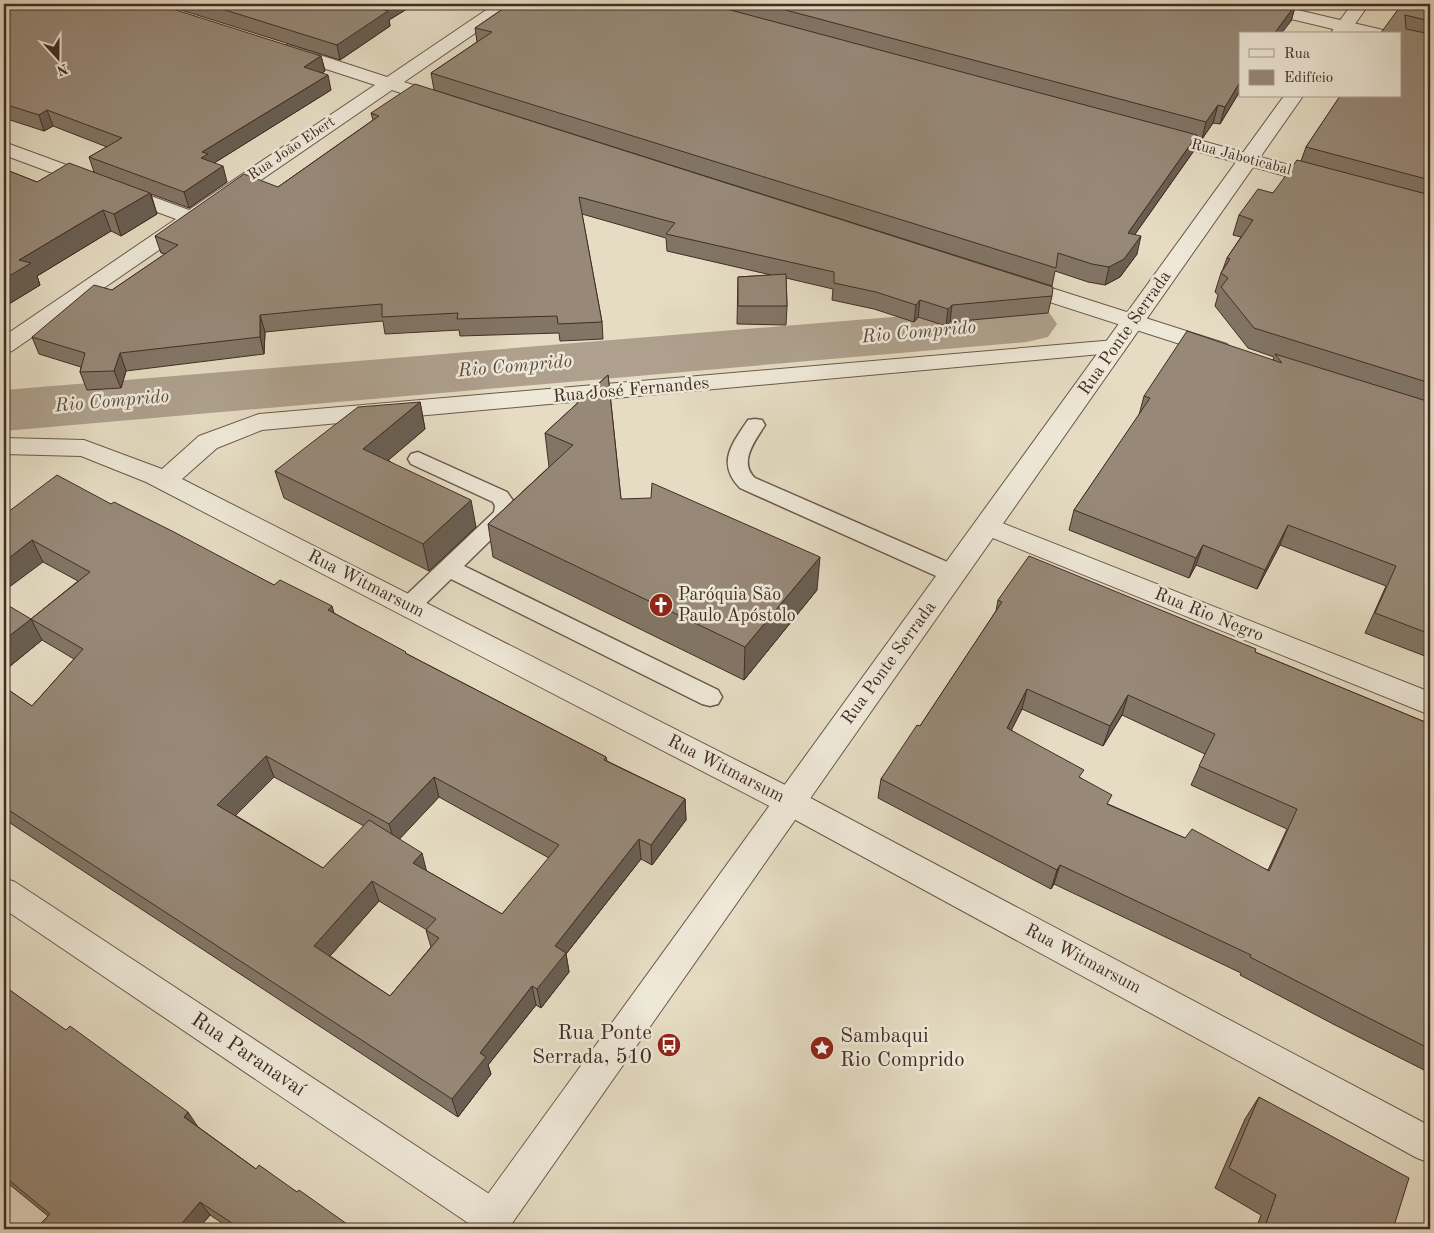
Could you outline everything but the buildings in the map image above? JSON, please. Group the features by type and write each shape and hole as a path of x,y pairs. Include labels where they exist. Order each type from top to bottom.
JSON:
{"street":[{"name":"Rua João Ebert","path":"4,346 506,4"},
{"path":"1251,4 1342,30 1360,32"},
{"path":"1342,30 1360,4"},
{"path":"269,45 465,108"},
{"name":"Rua Ponte Serrada","path":"489,1224 1293,98"},
{"name":"Rua Jaboticabal","path":"1144,131 1344,186"},
{"path":"4,148 191,218"},
{"path":"1001,279 1235,354"},
{"name":"Rua José Fernandes","path":"166,481 183,463 208,442 259,422 1115,347"},
{"name":"Rua Witmarsum","path":"4,446 84,448 166,481 790,802 1430,1145"},
{"name":"Rua Rio Negro","path":"987,526 1430,704"},
{"name":"Rua Paranavaí","path":"4,892 489,1224"}],"lane":[{"path":"755,425 738,452 737,468 746,482 764,492 953,574"},
{"path":"409,606 504,515 506,504 500,497 418,459"},
{"path":"448,568 710,697"}],"waterway":[{"name":"Rio Comprido","path":"4,411 1027,324"}],"place":[{"name":"Paróquia São Paulo Apóstolo","path":"661,605"},
{"name":"Rua Ponte Serrada, 510","path":"669,1045"},
{"name":"Sambaqui Rio Comprido","path":"822,1048"}]}
